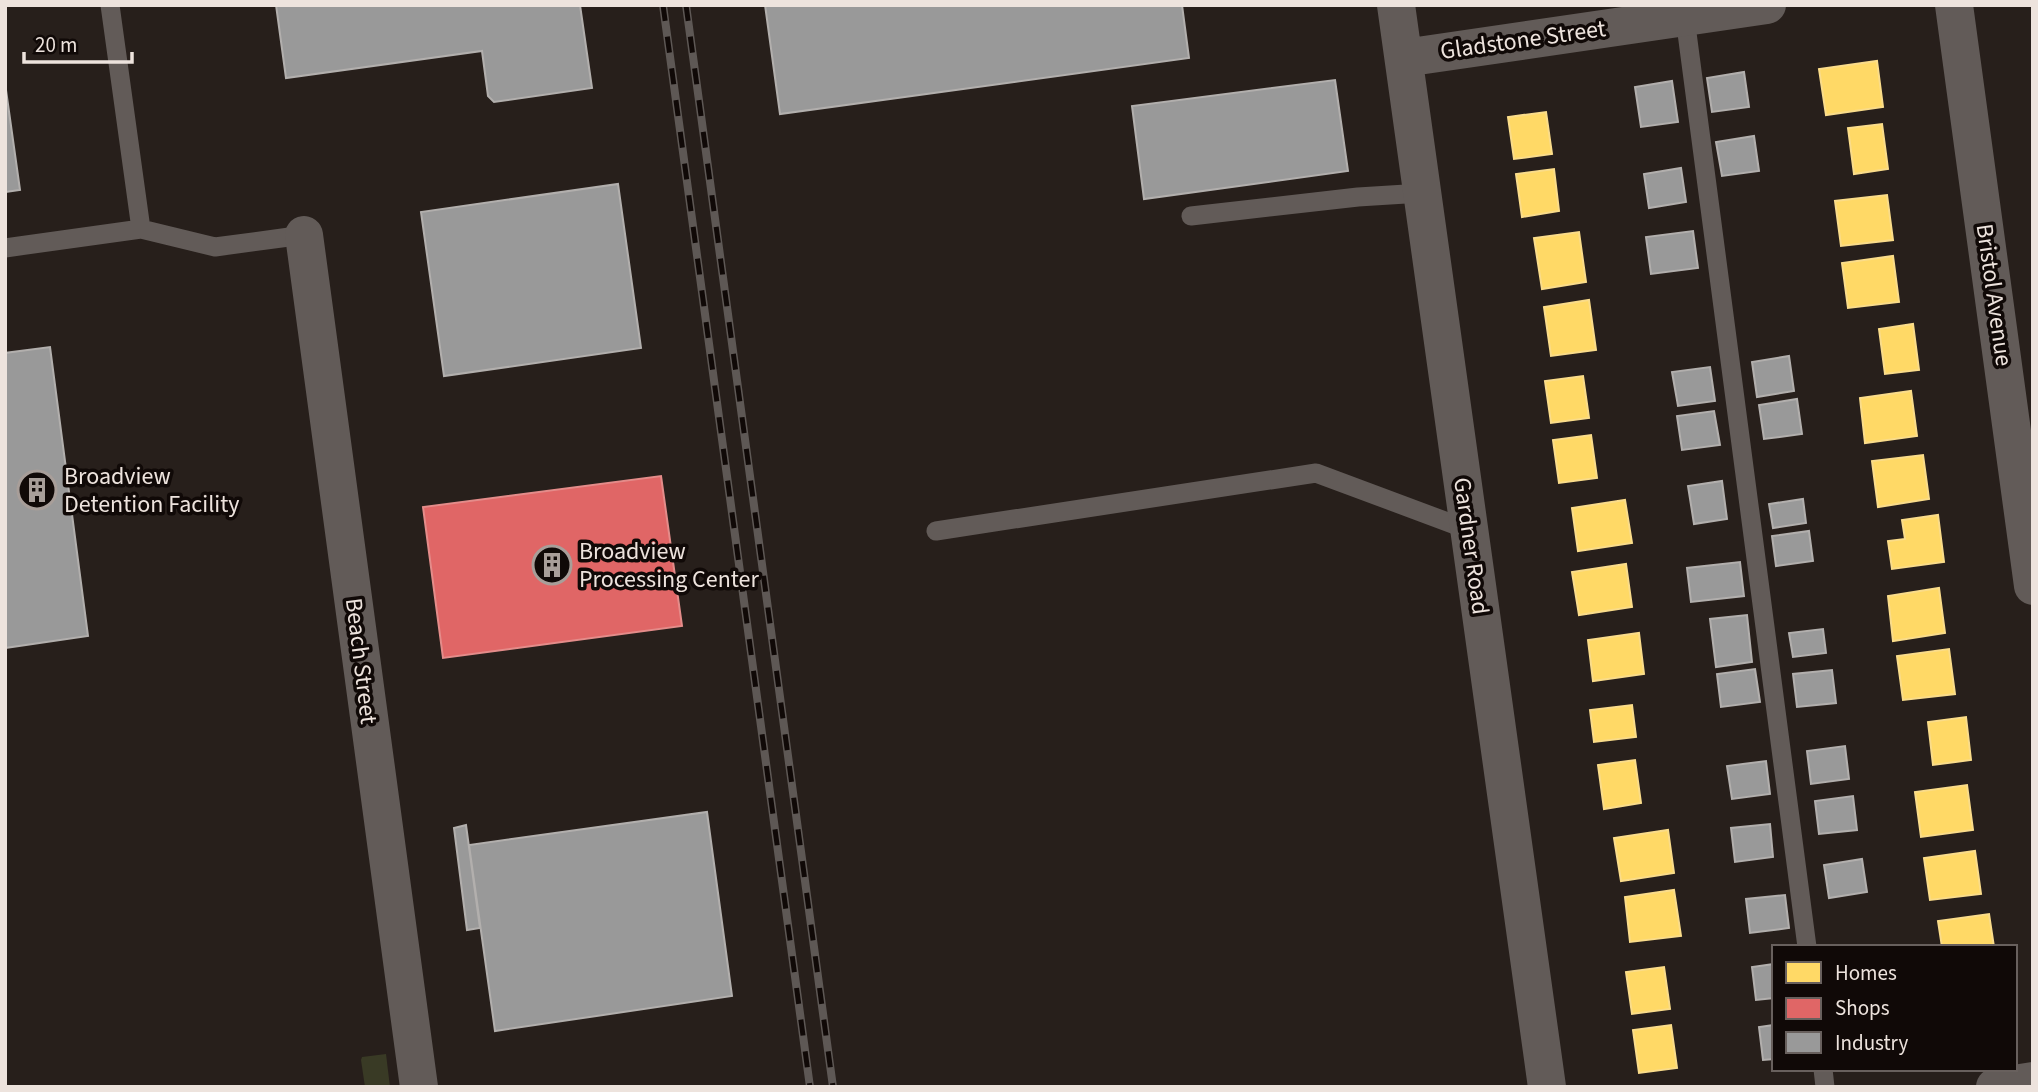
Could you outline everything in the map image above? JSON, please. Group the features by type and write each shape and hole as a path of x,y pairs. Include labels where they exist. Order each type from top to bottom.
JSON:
{"street":[{"name":"Gardner Road","path":"1396,5 1547,1087"},
{"name":"Gladstone Street","path":"1404,58 1684,11 1767,5"},
{"name":"Bristol Avenue","path":"1954,5 2033,586"},
{"name":"Beach Street","path":"304,235 419,1087"},
{"path":"1995,1087 2033,1082"}],"lane":[{"path":"110,5 141,229"},
{"path":"1684,11 1807,945"},
{"path":"1191,216 1358,197 1422,193"},
{"path":"5,248 141,229 215,247 304,235"},
{"path":"936,531 1316,473 1469,530"}],"green space":[{"path":"386,1054 390,1087 365,1087 362,1057"}],"building: Homes":[{"path":"1877,61 1883,107 1826,115 1819,69"},
{"path":"1546,112 1552,154 1514,159 1508,117"},
{"path":"1882,124 1888,169 1854,174 1848,128"},
{"path":"1554,169 1559,211 1522,217 1516,174"},
{"path":"1887,195 1893,240 1841,246 1835,201"},
{"path":"1579,232 1586,282 1542,289 1534,238"},
{"path":"1893,256 1899,302 1848,308 1842,263"},
{"path":"1589,300 1596,350 1551,356 1544,307"},
{"path":"1913,324 1919,370 1885,374 1879,329"},
{"path":"1583,376 1589,418 1551,423 1545,381"},
{"path":"1911,391 1917,436 1865,443 1860,398"},
{"path":"1591,435 1597,478 1559,483 1553,440"},
{"path":"1923,455 1929,499 1878,507 1872,461"},
{"path":"1625,500 1632,543 1578,551 1572,508"},
{"path":"1938,515 1944,562 1892,569 1888,541 1905,539 1902,520"},
{"path":"1626,564 1632,607 1579,615 1572,572"},
{"path":"1939,588 1945,633 1893,641 1888,596"},
{"path":"1639,633 1644,674 1593,681 1588,640"},
{"path":"1949,649 1955,694 1903,700 1897,656"},
{"path":"1632,705 1636,737 1594,742 1590,710"},
{"path":"1966,717 1971,760 1933,765 1928,722"},
{"path":"1635,760 1641,803 1604,809 1598,765"},
{"path":"1967,785 1973,830 1921,837 1915,792"},
{"path":"1668,830 1674,873 1621,881 1614,838"},
{"path":"1975,851 1981,894 1930,900 1924,858"},
{"path":"1674,890 1681,936 1630,942 1625,897"},
{"path":"1989,914 1994,945 1942,945 1938,921"},
{"path":"1664,967 1670,1009 1632,1014 1626,972"},
{"path":"1671,1025 1677,1068 1639,1073 1633,1030"}],"building: Shops":[{"name":"Broadview Processing Center","path":"661,476 682,626 443,658 423,507"}],"building: Industry":[{"path":"276,5 580,5 592,88 494,102 488,96 482,51 286,78"},
{"path":"765,5 1182,5 1189,58 780,114"},
{"path":"1744,72 1749,107 1712,112 1707,78"},
{"path":"1335,80 1348,171 1144,199 1132,106"},
{"path":"1672,81 1678,122 1641,127 1635,87"},
{"path":"5,83 20,190 5,192"},
{"path":"1754,136 1759,171 1722,176 1716,142"},
{"path":"1681,168 1686,202 1649,208 1644,174"},
{"path":"618,184 641,348 444,376 421,212"},
{"path":"1693,231 1698,268 1651,274 1646,237"},
{"name":"Broadview Detention Facility","path":"50,347 88,636 5,648 5,353"},
{"path":"1789,356 1794,391 1757,397 1752,362"},
{"path":"1710,367 1715,401 1678,406 1672,372"},
{"path":"1797,399 1802,434 1764,439 1759,405"},
{"path":"1714,411 1720,445 1682,450 1677,416"},
{"path":"1722,481 1727,519 1694,524 1688,486"},
{"path":"1803,499 1806,523 1773,528 1769,504"},
{"path":"1809,531 1813,561 1776,566 1772,536"},
{"path":"1740,562 1744,596 1691,602 1687,568"},
{"path":"1747,615 1752,662 1716,667 1710,619"},
{"path":"1823,629 1826,653 1793,657 1789,633"},
{"path":"1755,669 1760,702 1721,707 1717,674"},
{"path":"1832,670 1836,703 1797,707 1793,674"},
{"path":"1845,746 1849,779 1811,784 1807,751"},
{"path":"1766,761 1770,794 1732,799 1727,766"},
{"path":"1853,796 1857,830 1819,834 1815,801"},
{"path":"707,812 732,996 495,1031 469,845"},
{"path":"1770,824 1773,857 1735,862 1731,828"},
{"path":"466,825 480,928 467,930 454,828"},
{"path":"1862,859 1867,892 1829,898 1824,865"},
{"path":"1785,895 1789,928 1750,933 1746,899"},
{"path":"1772,964 1772,998 1756,1000 1752,967"},
{"path":"1772,1025 1772,1059 1763,1060 1759,1027"}],"railway":[{"path":"663,5 810,1087"},
{"path":"686,5 833,1087"}],"place":[{"name":"Broadview Detention Facility","path":"37,490"},
{"name":"Broadview Processing Center","path":"552,565"}]}
